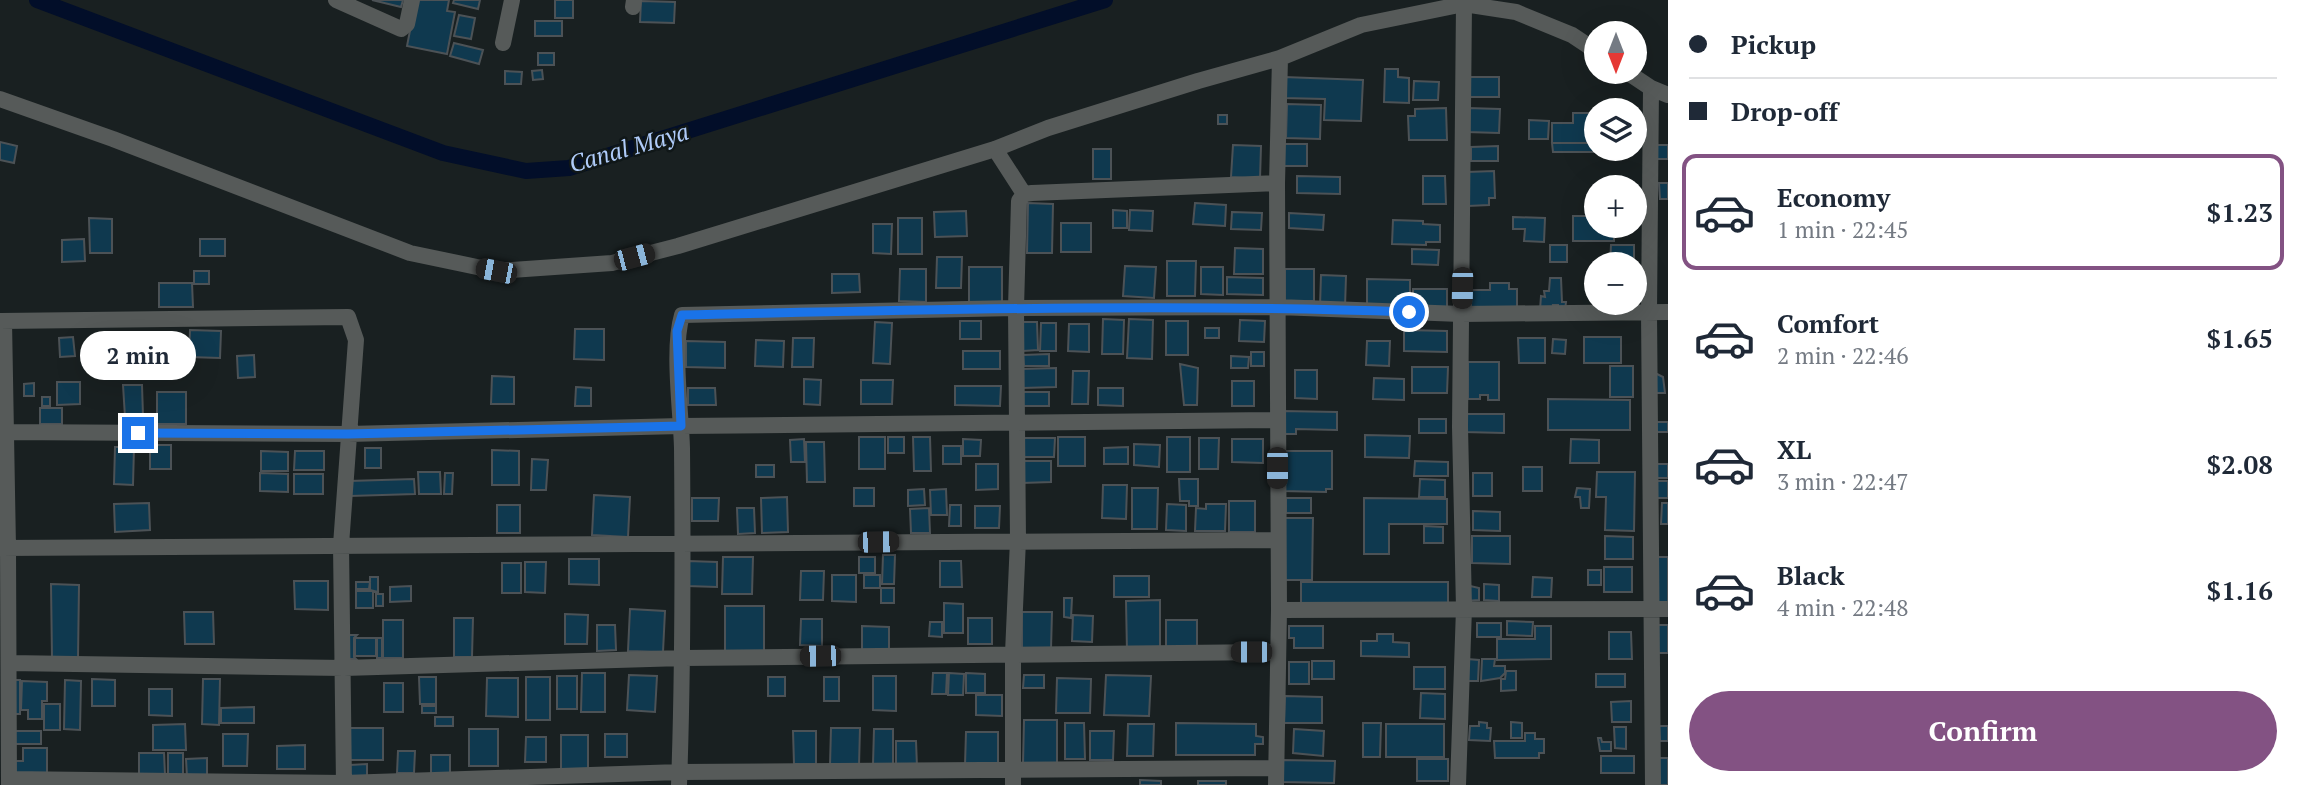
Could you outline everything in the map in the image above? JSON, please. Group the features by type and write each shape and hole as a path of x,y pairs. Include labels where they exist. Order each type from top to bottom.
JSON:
{"street":[{"path":"336,0 401,29 407,24 412,0"},
{"path":"503,43 512,0"},
{"path":"0,99 113,139 410,253 496,271 612,263 678,246 995,149 1061,124 1280,58 1361,25 1464,4 1516,12 1572,35 1584,43"},
{"path":"1458,785 1464,608 1461,314 1464,4"},
{"path":"1276,785 1280,58"},
{"path":"1645,84 1668,95"},
{"path":"1651,88 1649,312 1653,785"},
{"path":"995,149 1024,194"},
{"path":"1024,194 1278,183"},
{"path":"1013,778 1013,653 1018,540 1016,308 1019,201 1024,194"},
{"path":"680,778 683,658 681,426 677,331 682,315 1016,308 1278,307 1461,314 1668,312"},
{"path":"344,784 341,545 356,340 348,317 2,321 9,782 344,784 680,778 1013,778 1276,768"},
{"path":"3,432 348,434 681,426 1278,420"},
{"path":"4,548 1277,540"},
{"path":"1279,610 1668,609"},
{"path":"9,663 344,668 683,658 1277,652"}],"building":[{"path":"372,0 403,0 401,7"},
{"path":"416,0 449,0 447,11 455,12 447,54 407,46"},
{"path":"454,0 480,0 478,9 453,3"},
{"path":"555,0 573,0 573,18 555,18"},
{"path":"641,1 675,2 674,23 640,22"},
{"path":"459,15 475,18 471,39 454,36"},
{"path":"535,21 562,21 562,36 535,36"},
{"path":"454,43 483,50 479,64 450,56"},
{"path":"538,53 554,53 554,65 538,65"},
{"path":"1385,69 1398,69 1398,77 1409,78 1409,103 1384,102"},
{"path":"542,70 543,79 533,80 532,71"},
{"path":"505,71 522,72 521,84 505,84"},
{"path":"1284,77 1363,80 1361,121 1324,120 1325,99 1283,98"},
{"path":"1470,77 1499,77 1499,97 1470,97"},
{"path":"1414,81 1439,82 1438,100 1413,100"},
{"path":"1287,104 1321,105 1320,139 1286,138"},
{"path":"1446,108 1447,140 1409,140 1408,116 1415,116 1415,109"},
{"path":"1467,108 1500,109 1499,133 1467,132"},
{"path":"1573,113 1584,113 1584,143 1552,143 1552,123 1573,123"},
{"path":"1218,115 1227,115 1227,124 1218,124"},
{"path":"1529,120 1549,121 1548,139 1529,139"},
{"path":"0,142 17,146 14,163 0,160"},
{"path":"1552,143 1584,143 1584,152 1553,152"},
{"path":"1284,144 1307,144 1307,166 1284,166"},
{"path":"1233,145 1261,146 1260,179 1231,177"},
{"path":"1657,145 1668,145 1668,159 1657,159"},
{"path":"1498,146 1498,161 1471,161 1471,147"},
{"path":"1093,149 1111,149 1111,179 1093,179"},
{"path":"1494,171 1495,198 1489,198 1489,205 1468,206 1467,172"},
{"path":"1297,176 1340,177 1340,194 1297,193"},
{"path":"1423,176 1445,176 1446,204 1423,204"},
{"path":"1659,183 1668,183 1668,199 1660,199"},
{"path":"1028,203 1053,204 1052,253 1027,253"},
{"path":"1195,203 1226,205 1225,226 1193,224"},
{"path":"1113,210 1127,211 1127,228 1113,228"},
{"path":"1130,210 1153,211 1152,231 1129,230"},
{"path":"966,211 967,236 935,237 934,212"},
{"path":"1232,212 1262,213 1261,230 1231,229"},
{"path":"1289,213 1324,215 1323,230 1289,228"},
{"path":"1573,216 1584,216 1584,238 1614,238 1614,241 1573,241"},
{"path":"1513,217 1545,218 1544,242 1524,241 1525,229 1513,229"},
{"path":"89,218 112,219 112,253 90,253"},
{"path":"898,218 922,218 922,254 898,254"},
{"path":"1393,220 1423,221 1423,224 1440,225 1440,242 1426,242 1426,245 1392,244"},
{"path":"1061,223 1091,223 1091,252 1061,252"},
{"path":"873,224 892,224 891,254 873,253"},
{"path":"84,239 85,261 62,262 62,240"},
{"path":"200,239 225,239 225,256 200,256"},
{"path":"1550,245 1567,245 1567,262 1550,262"},
{"path":"1611,245 1634,245 1634,252 1611,252"},
{"path":"1235,248 1263,249 1263,274 1234,274"},
{"path":"1412,249 1439,250 1438,265 1412,264"},
{"path":"937,257 962,257 961,288 936,288"},
{"path":"1167,261 1196,261 1195,296 1167,296"},
{"path":"1125,266 1156,267 1154,298 1123,296"},
{"path":"969,267 1002,267 1002,303 969,303"},
{"path":"1201,267 1223,267 1223,295 1201,294"},
{"path":"900,269 926,269 926,302 899,301"},
{"path":"1285,269 1314,269 1314,301 1285,301"},
{"path":"194,271 209,271 209,284 194,284"},
{"path":"832,274 859,274 860,292 832,293"},
{"path":"1321,275 1346,276 1345,307 1320,306"},
{"path":"1227,277 1263,278 1263,295 1227,294"},
{"path":"1550,278 1561,278 1565,310 1558,310 1558,305 1553,305 1554,310 1540,310 1541,296 1545,297 1544,291 1549,291"},
{"path":"1367,279 1410,280 1410,309 1367,308"},
{"path":"159,283 192,283 193,307 159,307"},
{"path":"1490,283 1509,283 1509,289 1517,289 1517,309 1471,309 1471,290 1490,290"},
{"path":"1413,289 1447,289 1447,309 1413,309"},
{"path":"1103,319 1124,320 1123,354 1102,354"},
{"path":"1129,319 1153,320 1152,359 1127,358"},
{"path":"1240,320 1265,321 1264,342 1239,341"},
{"path":"960,321 981,321 981,339 960,339"},
{"path":"1166,321 1188,321 1188,355 1166,355"},
{"path":"875,322 892,323 890,364 873,363"},
{"path":"1023,322 1037,322 1038,350 1023,351"},
{"path":"1041,323 1056,323 1056,351 1040,351"},
{"path":"1069,324 1089,324 1089,352 1068,351"},
{"path":"1205,328 1219,328 1219,338 1205,338"},
{"path":"575,329 604,329 604,360 574,359"},
{"path":"190,330 221,331 220,358 189,357"},
{"path":"1404,330 1447,331 1447,352 1404,351"},
{"path":"73,337 75,356 60,357 59,338"},
{"path":"1584,337 1621,337 1621,363 1584,363"},
{"path":"793,338 814,338 813,367 792,367"},
{"path":"1518,338 1545,338 1545,363 1519,363"},
{"path":"1553,339 1566,340 1565,354 1552,353"},
{"path":"756,340 784,341 783,367 755,366"},
{"path":"686,341 725,342 725,368 686,367"},
{"path":"1367,341 1390,341 1389,366 1366,365"},
{"path":"963,351 1000,351 1000,369 963,369"},
{"path":"1251,352 1264,352 1264,366 1251,366"},
{"path":"1049,354 1049,366 1024,366 1023,355"},
{"path":"254,355 255,377 238,378 237,356"},
{"path":"1231,356 1249,357 1248,368 1231,368"},
{"path":"1468,362 1499,362 1499,400 1488,400 1488,395 1480,395 1480,399 1468,399"},
{"path":"1180,364 1198,368 1197,405 1184,405"},
{"path":"1610,366 1633,366 1633,397 1610,397"},
{"path":"1412,367 1448,367 1447,393 1412,393"},
{"path":"1056,368 1056,387 1022,388 1022,369"},
{"path":"1295,370 1317,370 1317,399 1295,398"},
{"path":"1073,371 1089,371 1088,404 1072,404"},
{"path":"1655,373 1663,377 1665,393 1655,393"},
{"path":"492,376 514,377 514,404 491,404"},
{"path":"1374,378 1404,379 1404,400 1373,399"},
{"path":"804,379 821,380 820,405 804,404"},
{"path":"861,380 893,380 892,404 861,404"},
{"path":"1232,381 1254,381 1254,406 1232,406"},
{"path":"57,382 80,382 80,404 57,405"},
{"path":"34,383 34,396 24,396 24,384"},
{"path":"123,385 142,385 143,416 125,417"},
{"path":"955,386 1001,386 1000,406 955,405"},
{"path":"576,387 591,388 591,406 575,406"},
{"path":"688,388 715,388 716,405 688,405"},
{"path":"1098,388 1123,388 1123,406 1098,405"},
{"path":"157,392 186,392 186,424 157,424"},
{"path":"1020,392 1049,392 1049,406 1020,406"},
{"path":"42,397 50,397 50,406 42,406"},
{"path":"1548,399 1630,400 1630,430 1548,430"},
{"path":"40,408 62,408 62,424 40,424"},
{"path":"1282,411 1337,412 1337,430 1296,429 1296,434 1282,434"},
{"path":"1464,414 1504,414 1504,433 1464,432"},
{"path":"1419,419 1446,419 1446,433 1419,433"},
{"path":"1655,422 1668,422 1668,432 1654,432"},
{"path":"1365,435 1410,436 1409,458 1365,457"},
{"path":"859,437 885,437 885,469 859,469"},
{"path":"888,437 904,437 904,453 888,453"},
{"path":"913,437 930,437 931,471 914,471"},
{"path":"1058,437 1085,437 1085,466 1058,466"},
{"path":"1167,437 1190,437 1190,472 1167,472"},
{"path":"1022,438 1055,438 1054,457 1022,457"},
{"path":"1199,438 1219,438 1218,469 1199,469"},
{"path":"804,439 805,462 791,462 790,440"},
{"path":"963,439 981,440 980,456 963,456"},
{"path":"1232,439 1263,439 1263,463 1232,462"},
{"path":"1571,439 1599,440 1599,463 1570,463"},
{"path":"806,442 824,442 825,482 807,482"},
{"path":"1134,444 1160,445 1159,467 1134,465"},
{"path":"150,445 171,445 171,469 150,469"},
{"path":"943,446 961,446 961,464 943,464"},
{"path":"115,447 134,447 133,485 114,484"},
{"path":"1128,447 1128,464 1104,464 1104,448"},
{"path":"365,448 381,448 381,468 365,468"},
{"path":"492,450 519,451 519,485 492,485"},
{"path":"261,451 288,452 288,471 261,471"},
{"path":"295,451 324,451 324,470 294,470"},
{"path":"1283,451 1332,451 1332,489 1326,489 1326,492 1282,491"},
{"path":"532,459 548,460 546,490 531,490"},
{"path":"1022,461 1051,461 1051,482 1022,483"},
{"path":"1415,461 1448,462 1448,476 1414,476"},
{"path":"976,464 998,464 998,489 976,490"},
{"path":"1655,464 1668,464 1668,478 1655,478"},
{"path":"756,465 774,465 774,477 756,477"},
{"path":"1523,467 1542,467 1542,491 1523,491"},
{"path":"418,472 440,472 441,494 419,494"},
{"path":"1597,472 1635,472 1634,531 1605,530 1606,497 1596,497"},
{"path":"260,473 288,474 288,492 260,491"},
{"path":"445,473 453,473 452,494 444,494"},
{"path":"1473,473 1492,473 1492,496 1473,496"},
{"path":"294,474 323,474 323,494 294,494"},
{"path":"414,479 415,494 350,496 349,481"},
{"path":"1179,479 1198,479 1198,506 1189,506 1189,501 1180,501"},
{"path":"1420,479 1445,480 1445,497 1419,497"},
{"path":"1654,481 1668,481 1668,498 1653,498"},
{"path":"1103,485 1127,485 1126,519 1102,518"},
{"path":"854,488 874,488 874,506 854,506"},
{"path":"1132,488 1158,488 1157,529 1132,529"},
{"path":"1577,488 1590,489 1589,508 1581,508 1580,497 1575,497"},
{"path":"924,489 925,505 908,506 908,490"},
{"path":"946,489 947,515 931,515 930,490"},
{"path":"594,495 630,497 628,537 592,535"},
{"path":"787,497 788,532 762,533 761,498"},
{"path":"692,498 719,498 718,521 692,521"},
{"path":"1286,498 1311,498 1311,513 1286,513"},
{"path":"1364,498 1447,499 1447,524 1389,524 1389,554 1364,554"},
{"path":"1229,501 1255,501 1255,532 1229,532"},
{"path":"149,503 150,530 115,532 114,504"},
{"path":"1662,503 1668,503 1668,524 1661,524"},
{"path":"1167,504 1186,505 1186,531 1166,530"},
{"path":"1206,504 1226,504 1225,531 1195,531 1196,508 1206,509"},
{"path":"497,505 520,505 520,533 497,533"},
{"path":"950,505 961,505 961,526 949,526"},
{"path":"975,506 1000,506 999,528 975,528"},
{"path":"737,508 754,508 755,533 738,534"},
{"path":"929,508 930,533 911,533 910,509"},
{"path":"1473,511 1500,512 1500,531 1473,530"},
{"path":"1285,518 1313,518 1312,580 1280,580"},
{"path":"1424,526 1443,527 1443,543 1424,543"},
{"path":"1472,536 1510,536 1510,564 1472,563"},
{"path":"1605,536 1633,537 1633,559 1605,559"},
{"path":"883,555 895,555 894,584 882,584"},
{"path":"723,557 753,557 752,594 722,594"},
{"path":"859,557 875,557 875,573 859,573"},
{"path":"1658,557 1668,557 1668,603 1654,603"},
{"path":"569,559 599,559 599,585 569,584"},
{"path":"688,561 717,562 717,587 687,586"},
{"path":"940,561 961,561 962,587 940,587"},
{"path":"525,562 546,562 545,593 525,592"},
{"path":"502,563 521,563 521,593 502,593"},
{"path":"1604,567 1632,567 1632,592 1604,592"},
{"path":"1588,570 1601,570 1601,585 1588,585"},
{"path":"801,571 824,571 823,600 800,600"},
{"path":"832,575 856,575 856,602 832,601"},
{"path":"864,575 880,575 880,588 864,588"},
{"path":"1114,576 1149,576 1149,597 1114,597"},
{"path":"370,577 378,577 378,592 370,590"},
{"path":"1533,577 1552,578 1551,597 1532,597"},
{"path":"294,581 328,581 328,610 295,609"},
{"path":"356,582 370,582 369,589 356,589"},
{"path":"1301,582 1448,582 1448,605 1301,605"},
{"path":"51,584 79,585 78,658 52,658"},
{"path":"1484,584 1499,585 1499,601 1484,600"},
{"path":"1466,585 1479,588 1479,600 1466,601"},
{"path":"411,586 411,601 390,602 390,587"},
{"path":"881,588 894,588 894,603 881,603"},
{"path":"356,591 373,591 373,608 356,608"},
{"path":"376,594 383,594 383,606 376,606"},
{"path":"1064,598 1072,598 1071,618 1064,617"},
{"path":"1160,600 1160,652 1127,652 1126,601"},
{"path":"944,603 963,604 963,633 944,633"},
{"path":"725,606 764,606 764,651 725,651"},
{"path":"630,609 665,611 663,652 628,651"},
{"path":"184,612 213,612 214,644 185,644"},
{"path":"1022,612 1052,612 1051,649 1022,648"},
{"path":"565,614 588,615 587,644 565,644"},
{"path":"1073,615 1093,616 1092,642 1072,641"},
{"path":"454,618 473,618 472,657 454,657"},
{"path":"968,618 992,618 992,644 968,644"},
{"path":"801,619 822,619 822,646 800,645"},
{"path":"383,620 403,620 403,658 383,658"},
{"path":"1166,620 1197,620 1197,648 1166,647"},
{"path":"1507,621 1533,622 1532,636 1507,635"},
{"path":"930,622 942,622 942,637 929,636"},
{"path":"1477,623 1501,623 1501,637 1477,637"},
{"path":"597,625 615,625 616,650 597,651"},
{"path":"1653,625 1668,625 1668,653 1654,653"},
{"path":"862,626 889,627 889,653 862,653"},
{"path":"1289,626 1323,626 1323,648 1294,648 1294,638 1289,638"},
{"path":"1535,626 1551,626 1551,659 1497,660 1497,639 1535,639"},
{"path":"1609,632 1631,632 1632,659 1609,659"},
{"path":"1377,634 1393,634 1393,642 1409,643 1409,657 1361,656 1361,641 1377,641"},
{"path":"346,635 357,635 354,638 356,659 346,659"},
{"path":"355,638 376,638 376,656 355,656"},
{"path":"377,638 382,638 382,658 377,658"},
{"path":"1467,659 1479,660 1478,681 1467,681"},
{"path":"1482,659 1495,659 1494,666 1505,666 1505,673 1500,678 1481,681"},
{"path":"1312,661 1334,661 1334,679 1312,679"},
{"path":"1289,662 1309,662 1309,684 1289,684"},
{"path":"1414,667 1445,667 1445,689 1414,689"},
{"path":"1506,671 1516,671 1516,690 1501,691 1501,679 1505,679"},
{"path":"582,673 605,673 605,712 581,712"},
{"path":"933,673 947,673 946,694 932,694"},
{"path":"949,673 964,674 963,695 948,695"},
{"path":"966,673 985,674 985,693 966,693"},
{"path":"1596,674 1625,674 1625,687 1596,687"},
{"path":"629,675 657,676 655,712 627,710"},
{"path":"1024,675 1044,675 1044,688 1023,688"},
{"path":"1106,675 1151,676 1149,716 1104,715"},
{"path":"557,676 577,676 577,709 557,709"},
{"path":"873,676 896,676 896,711 873,710"},
{"path":"419,677 436,677 436,704 420,704"},
{"path":"526,677 550,677 550,720 526,720"},
{"path":"768,677 785,677 785,696 768,696"},
{"path":"824,677 839,677 839,701 824,701"},
{"path":"487,678 518,678 518,717 486,716"},
{"path":"1057,678 1091,679 1090,713 1056,713"},
{"path":"92,679 115,680 115,706 92,706"},
{"path":"203,679 220,679 219,725 202,724"},
{"path":"11,680 20,680 20,714 11,714"},
{"path":"65,680 81,681 80,730 64,729"},
{"path":"22,681 47,682 47,701 42,701 42,719 28,719 28,710 21,710"},
{"path":"384,683 403,683 403,712 384,712"},
{"path":"149,689 172,689 172,716 149,715"},
{"path":"1421,693 1445,694 1445,719 1420,718"},
{"path":"976,695 1002,695 1002,716 976,715"},
{"path":"1285,696 1322,697 1322,723 1284,723"},
{"path":"1631,701 1631,722 1612,722 1611,702"},
{"path":"44,704 60,704 60,730 44,730"},
{"path":"422,706 436,706 436,713 422,713"},
{"path":"254,707 254,723 221,723 221,708"},
{"path":"435,717 453,717 453,726 435,726"},
{"path":"1024,720 1057,720 1057,765 1023,764"},
{"path":"1479,722 1487,723 1487,728 1491,728 1490,741 1469,740 1470,726 1479,726"},
{"path":"1511,722 1522,723 1522,738 1511,738"},
{"path":"1065,723 1084,723 1085,759 1065,759"},
{"path":"1176,723 1256,724 1256,736 1263,737 1263,744 1255,744 1255,755 1176,755"},
{"path":"1363,723 1381,723 1380,757 1363,757"},
{"path":"185,724 186,750 153,750 153,725"},
{"path":"1128,724 1154,724 1153,756 1127,756"},
{"path":"1386,724 1444,724 1444,757 1386,757"},
{"path":"1659,726 1668,726 1668,741 1660,741"},
{"path":"1614,727 1626,727 1626,749 1615,748"},
{"path":"350,728 383,728 383,760 350,760"},
{"path":"831,728 860,728 859,766 830,765"},
{"path":"469,729 498,729 498,766 469,766"},
{"path":"874,729 893,729 893,764 873,764"},
{"path":"1294,729 1324,731 1323,756 1293,753"},
{"path":"12,731 41,731 41,744 12,744"},
{"path":"793,731 816,731 816,764 794,764"},
{"path":"1090,731 1114,731 1113,760 1090,760"},
{"path":"966,732 998,732 998,765 965,765"},
{"path":"1525,733 1535,733 1535,739 1544,739 1544,753 1539,753 1539,758 1495,758 1494,741 1525,741"},
{"path":"223,734 248,734 247,766 223,766"},
{"path":"605,734 627,734 627,757 605,757"},
{"path":"561,735 588,735 588,769 561,769"},
{"path":"526,737 546,737 546,762 525,762"},
{"path":"1598,738 1601,738 1602,742 1611,742 1611,751 1600,751"},
{"path":"896,741 916,741 917,767 896,766"},
{"path":"305,745 305,769 277,769 277,746"},
{"path":"23,748 47,748 47,774 11,774 11,761 23,761"},
{"path":"398,751 415,751 414,773 397,773"},
{"path":"139,753 164,753 165,775 139,775"},
{"path":"168,753 183,753 183,778 168,778"},
{"path":"431,755 450,755 450,775 431,775"},
{"path":"1601,756 1634,756 1634,773 1601,773"},
{"path":"207,758 207,777 187,777 186,759"},
{"path":"1655,758 1668,758 1668,785 1655,785"},
{"path":"1417,759 1448,759 1448,781 1417,781"},
{"path":"1282,760 1335,761 1334,783 1281,782"},
{"path":"367,764 367,778 350,779 350,765"},
{"path":"1140,780 1161,781 1161,785 1140,785"},
{"path":"1198,781 1226,781 1226,785 1198,785"}],"waterway":[{"name":"Canal Maya","path":"37,0 443,153 526,171 569,168 1105,0"}],"route":[{"path":"138,433 348,434 681,426 677,331 682,315 1016,308 1278,307 1409,312"}]}
